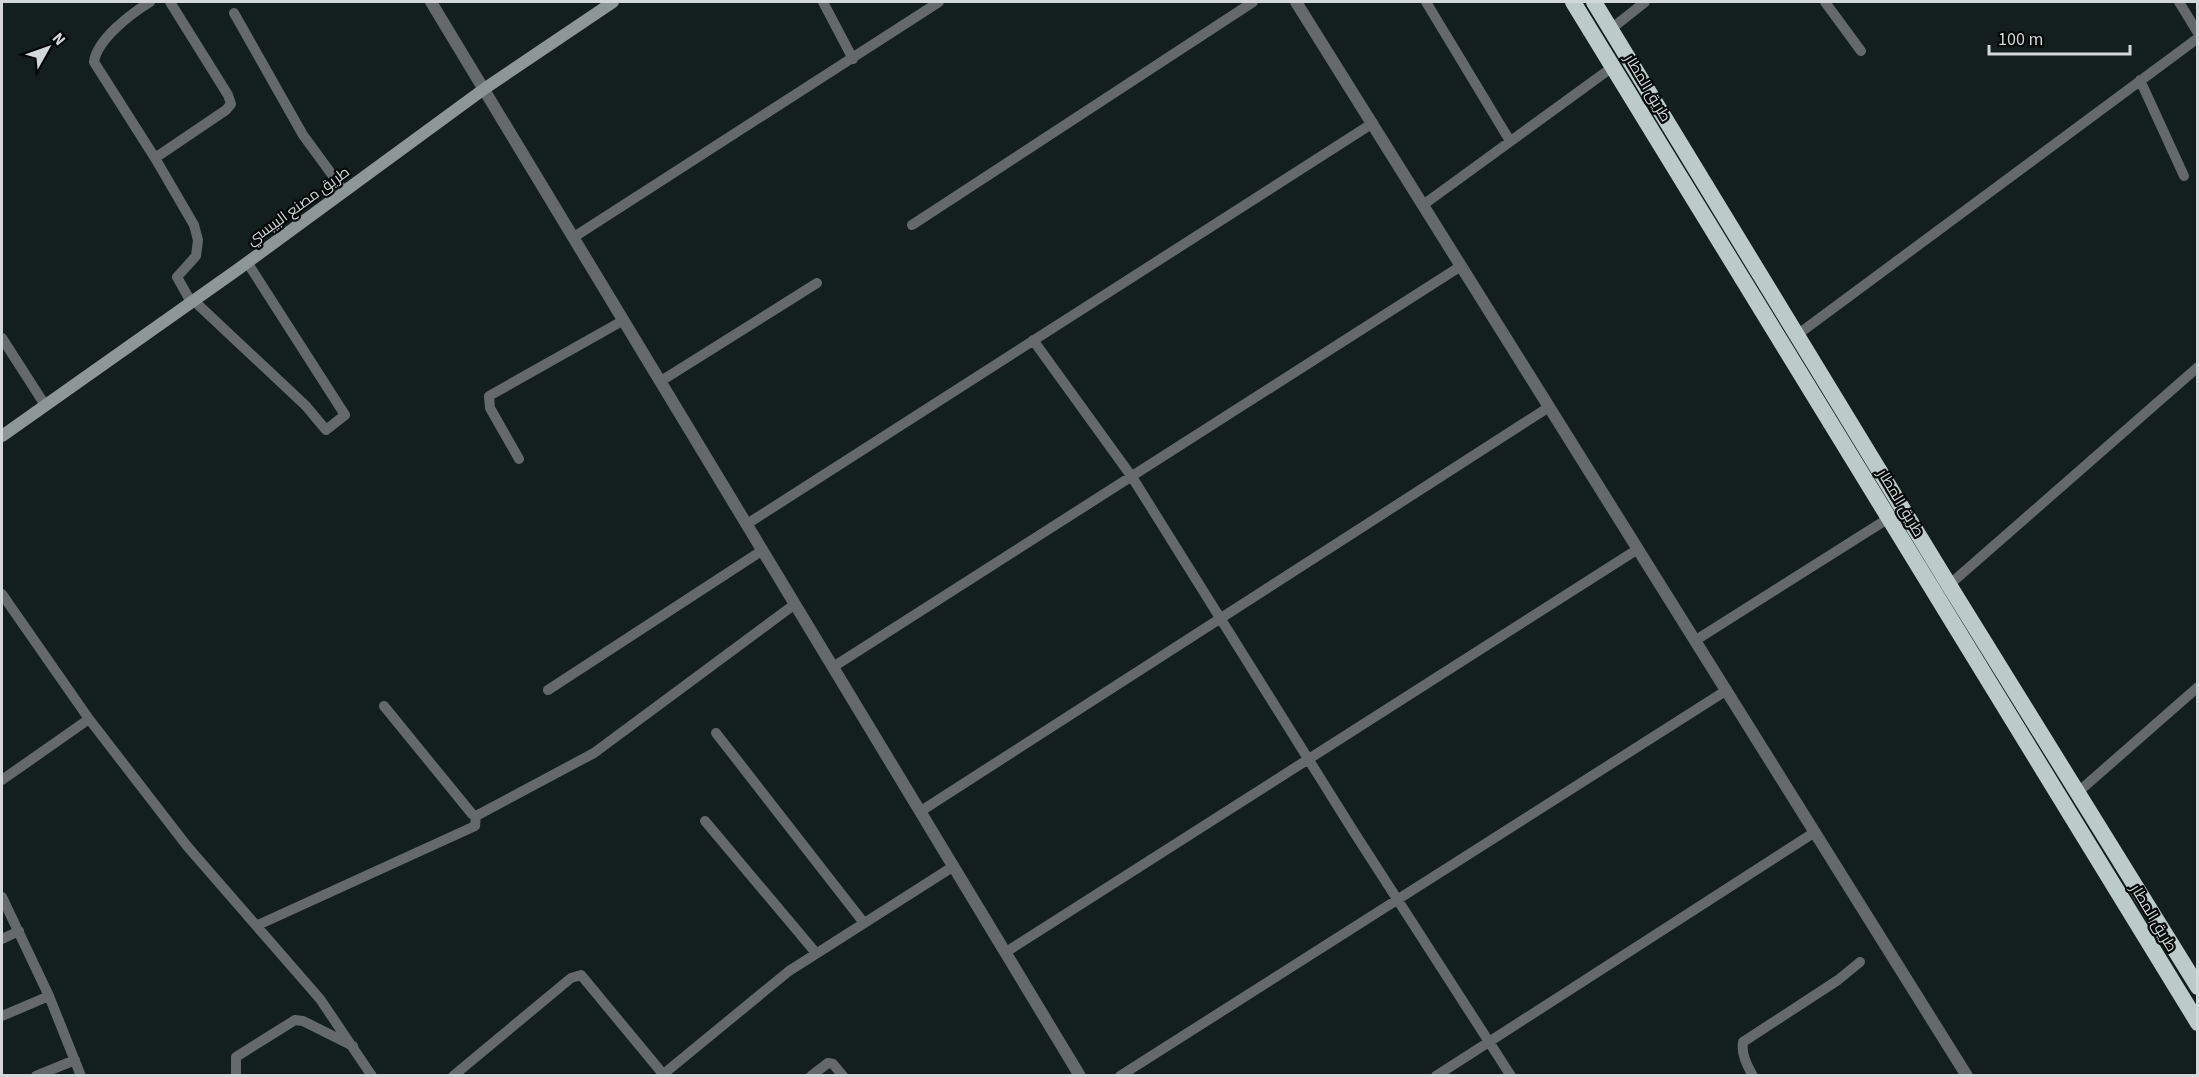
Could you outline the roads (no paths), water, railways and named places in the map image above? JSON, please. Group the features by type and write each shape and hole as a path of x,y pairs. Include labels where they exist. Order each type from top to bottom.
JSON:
{"highway":[{"name":"طريق المطار","path":"1573,2 1841,423 1949,585 2197,986"},
{"name":"طريق المطار","path":"1594,2 1797,335 1889,518 2198,1023"}],"main road":[{"name":"طريق مصنع البيبسي","path":"2,436 247,262 484,89 613,2"}],"street":[{"path":"150,2 117,27 94,59 197,232 195,256 177,277 192,301 306,406 326,430 345,415 247,262"},
{"path":"155,158 226,111 231,104 228,94 170,2"},
{"path":"431,2 1080,1076"},
{"path":"823,2 853,59"},
{"path":"574,237 939,2"},
{"path":"912,225 1253,2"},
{"path":"1296,2 1967,1076"},
{"path":"1426,2 1510,141"},
{"path":"1611,29 1646,2"},
{"path":"1825,2 1861,51"},
{"path":"2179,2 2198,33"},
{"path":"234,13 303,135 344,191"},
{"path":"1797,335 2198,38"},
{"path":"1423,205 1614,66"},
{"path":"2140,80 2184,176"},
{"path":"747,524 1372,123"},
{"path":"833,667 1461,266"},
{"path":"661,381 817,283"},
{"path":"519,459 490,408 489,396 624,320"},
{"path":"2,338 45,405"},
{"path":"1033,340 1132,477 1308,759 1511,1076"},
{"path":"1949,585 2198,367"},
{"path":"921,811 1549,407"},
{"path":"1696,640 1889,518"},
{"path":"1006,952 1638,549"},
{"path":"548,690 763,550"},
{"path":"2,594 89,718 187,846 320,999 372,1076"},
{"path":"476,816 600,749 795,604"},
{"path":"2077,793 2198,687"},
{"path":"1120,1076 1727,690"},
{"path":"384,706 476,816"},
{"path":"2,780 89,718"},
{"path":"716,733 864,923"},
{"path":"258,925 475,826 476,816"},
{"path":"705,821 816,953"},
{"path":"1436,1076 1815,832"},
{"path":"453,1076 577,975 581,975 662,1075 789,971 954,866"},
{"path":"2,897 49,996 81,1076"},
{"path":"2,939 19,931"},
{"path":"1753,1076 1747,1066 1742,1048 1743,1042 1838,980 1860,962"},
{"path":"2,1016 49,996"},
{"path":"236,1076 234,1062 236,1057 295,1020 303,1021 353,1046"},
{"path":"36,1076 75,1060"},
{"path":"811,1076 828,1063 833,1064 843,1076"}]}
